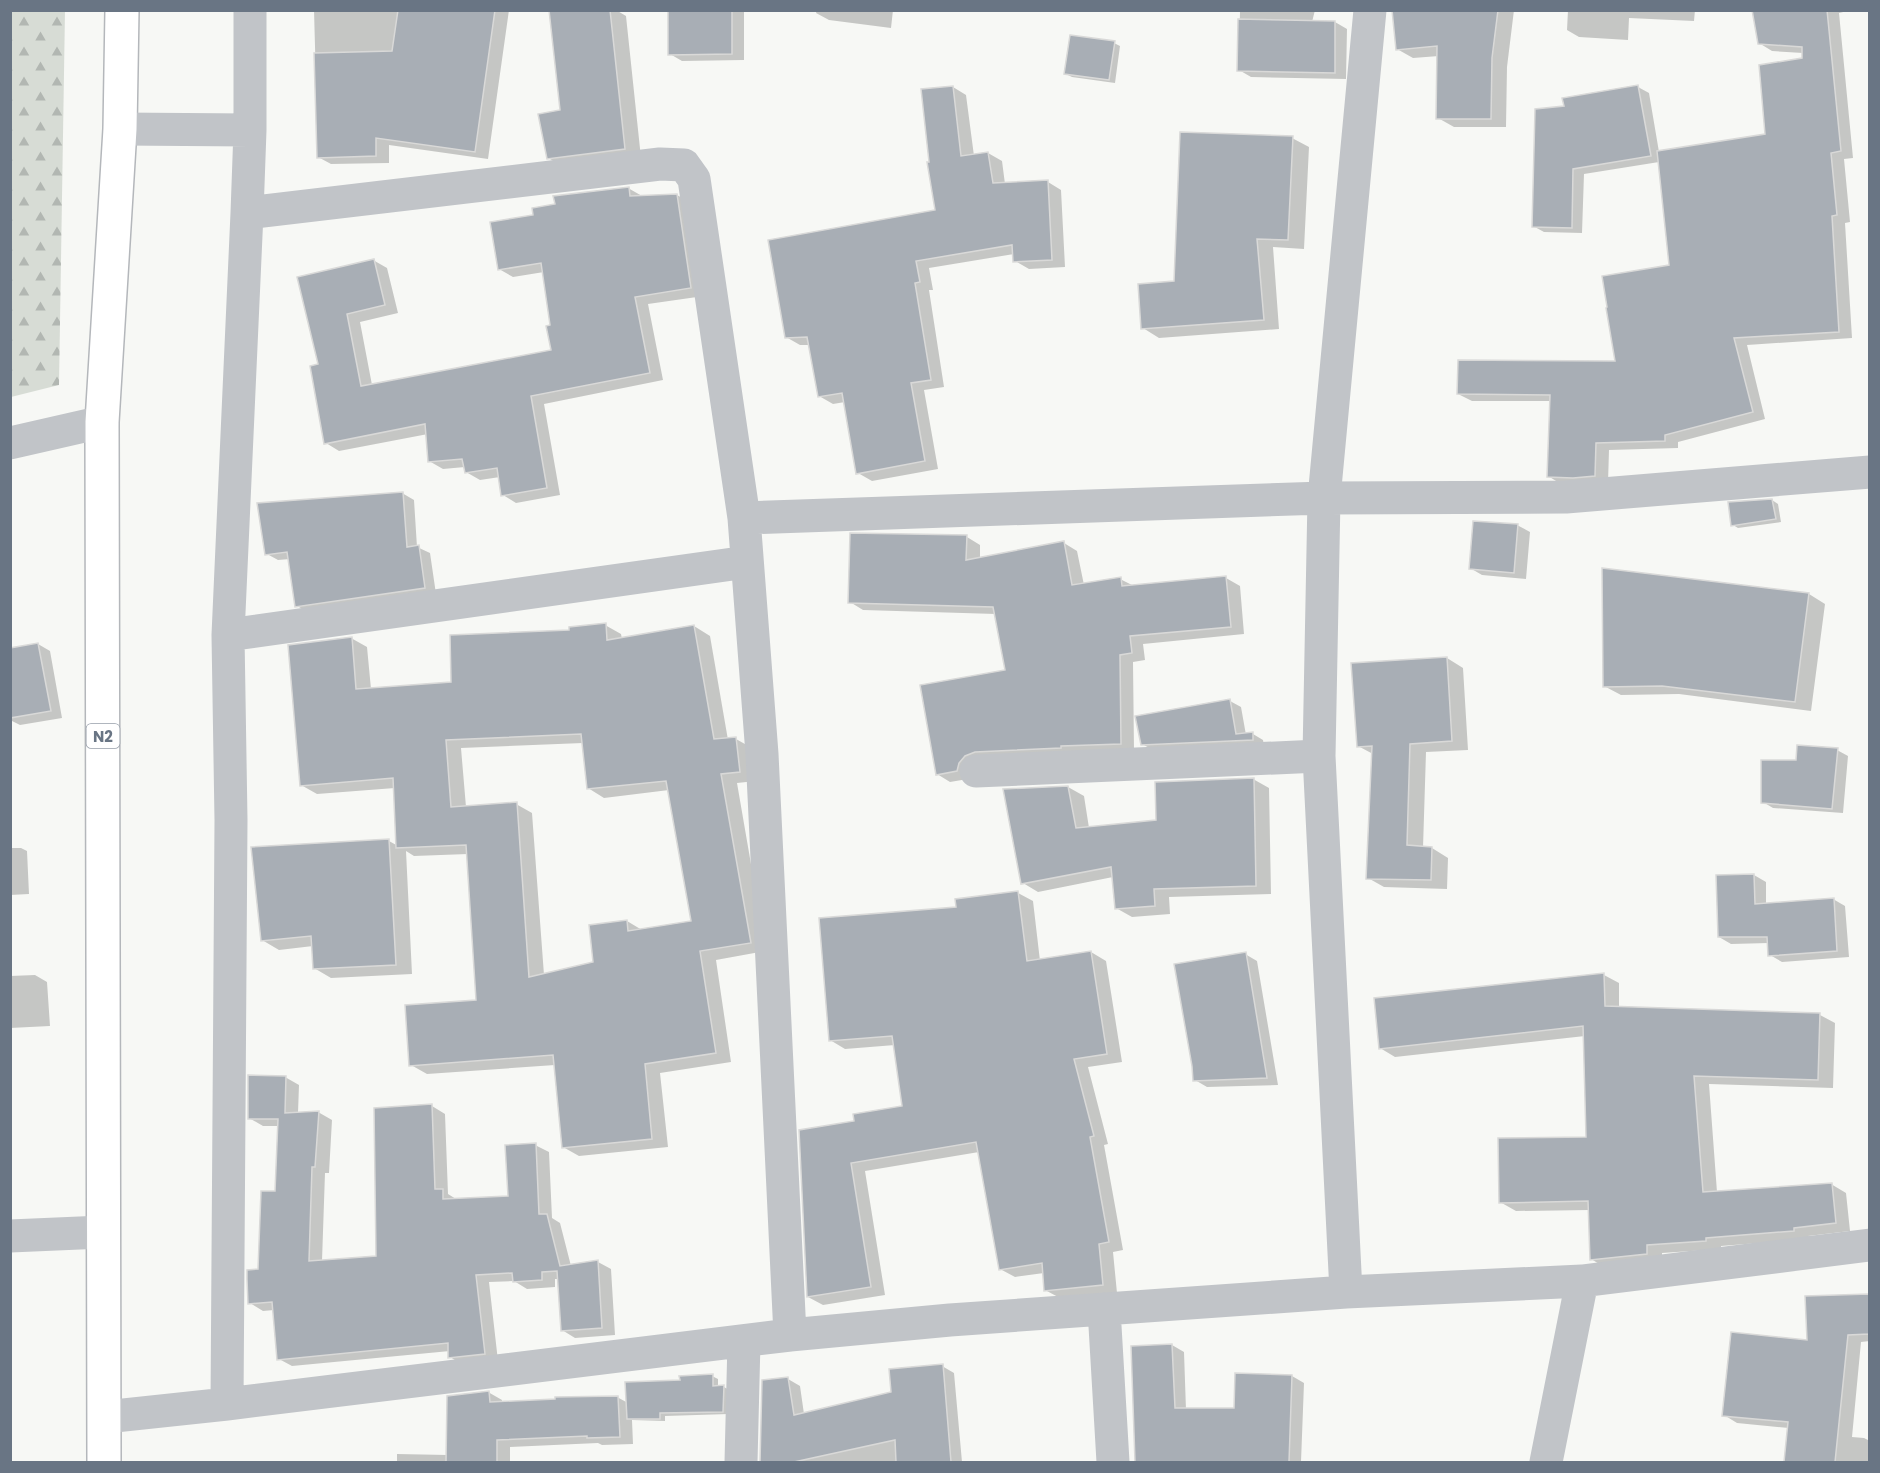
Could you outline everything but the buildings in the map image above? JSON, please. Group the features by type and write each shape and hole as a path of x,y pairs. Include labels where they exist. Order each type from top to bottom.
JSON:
{"highway":[{"name":"N2","path":"104,1462 102,422 120,129 122,10"}],"street":[{"path":"227,1404 231,832 228,635 250,130 250,10"},
{"path":"1346,1292 1319,756 1324,498 1370,10"},
{"path":"120,129 250,130"},
{"path":"247,213 660,164 684,165 694,179 744,518 762,754 790,1335"},
{"path":"10,443 102,422"},
{"path":"744,518 1324,498 1566,497 1869,472"},
{"path":"228,635 747,562"},
{"path":"976,771 1319,756"},
{"path":"10,1236 103,1232"},
{"path":"105,1417 790,1335 950,1320 1346,1292 1582,1281 1869,1245"},
{"path":"1546,1462 1582,1281"},
{"path":"1104,1309 1113,1462"},
{"path":"741,1462 744,1341"}],"green space":[{"path":"11,10 65,11 59,385 11,397"}]}
